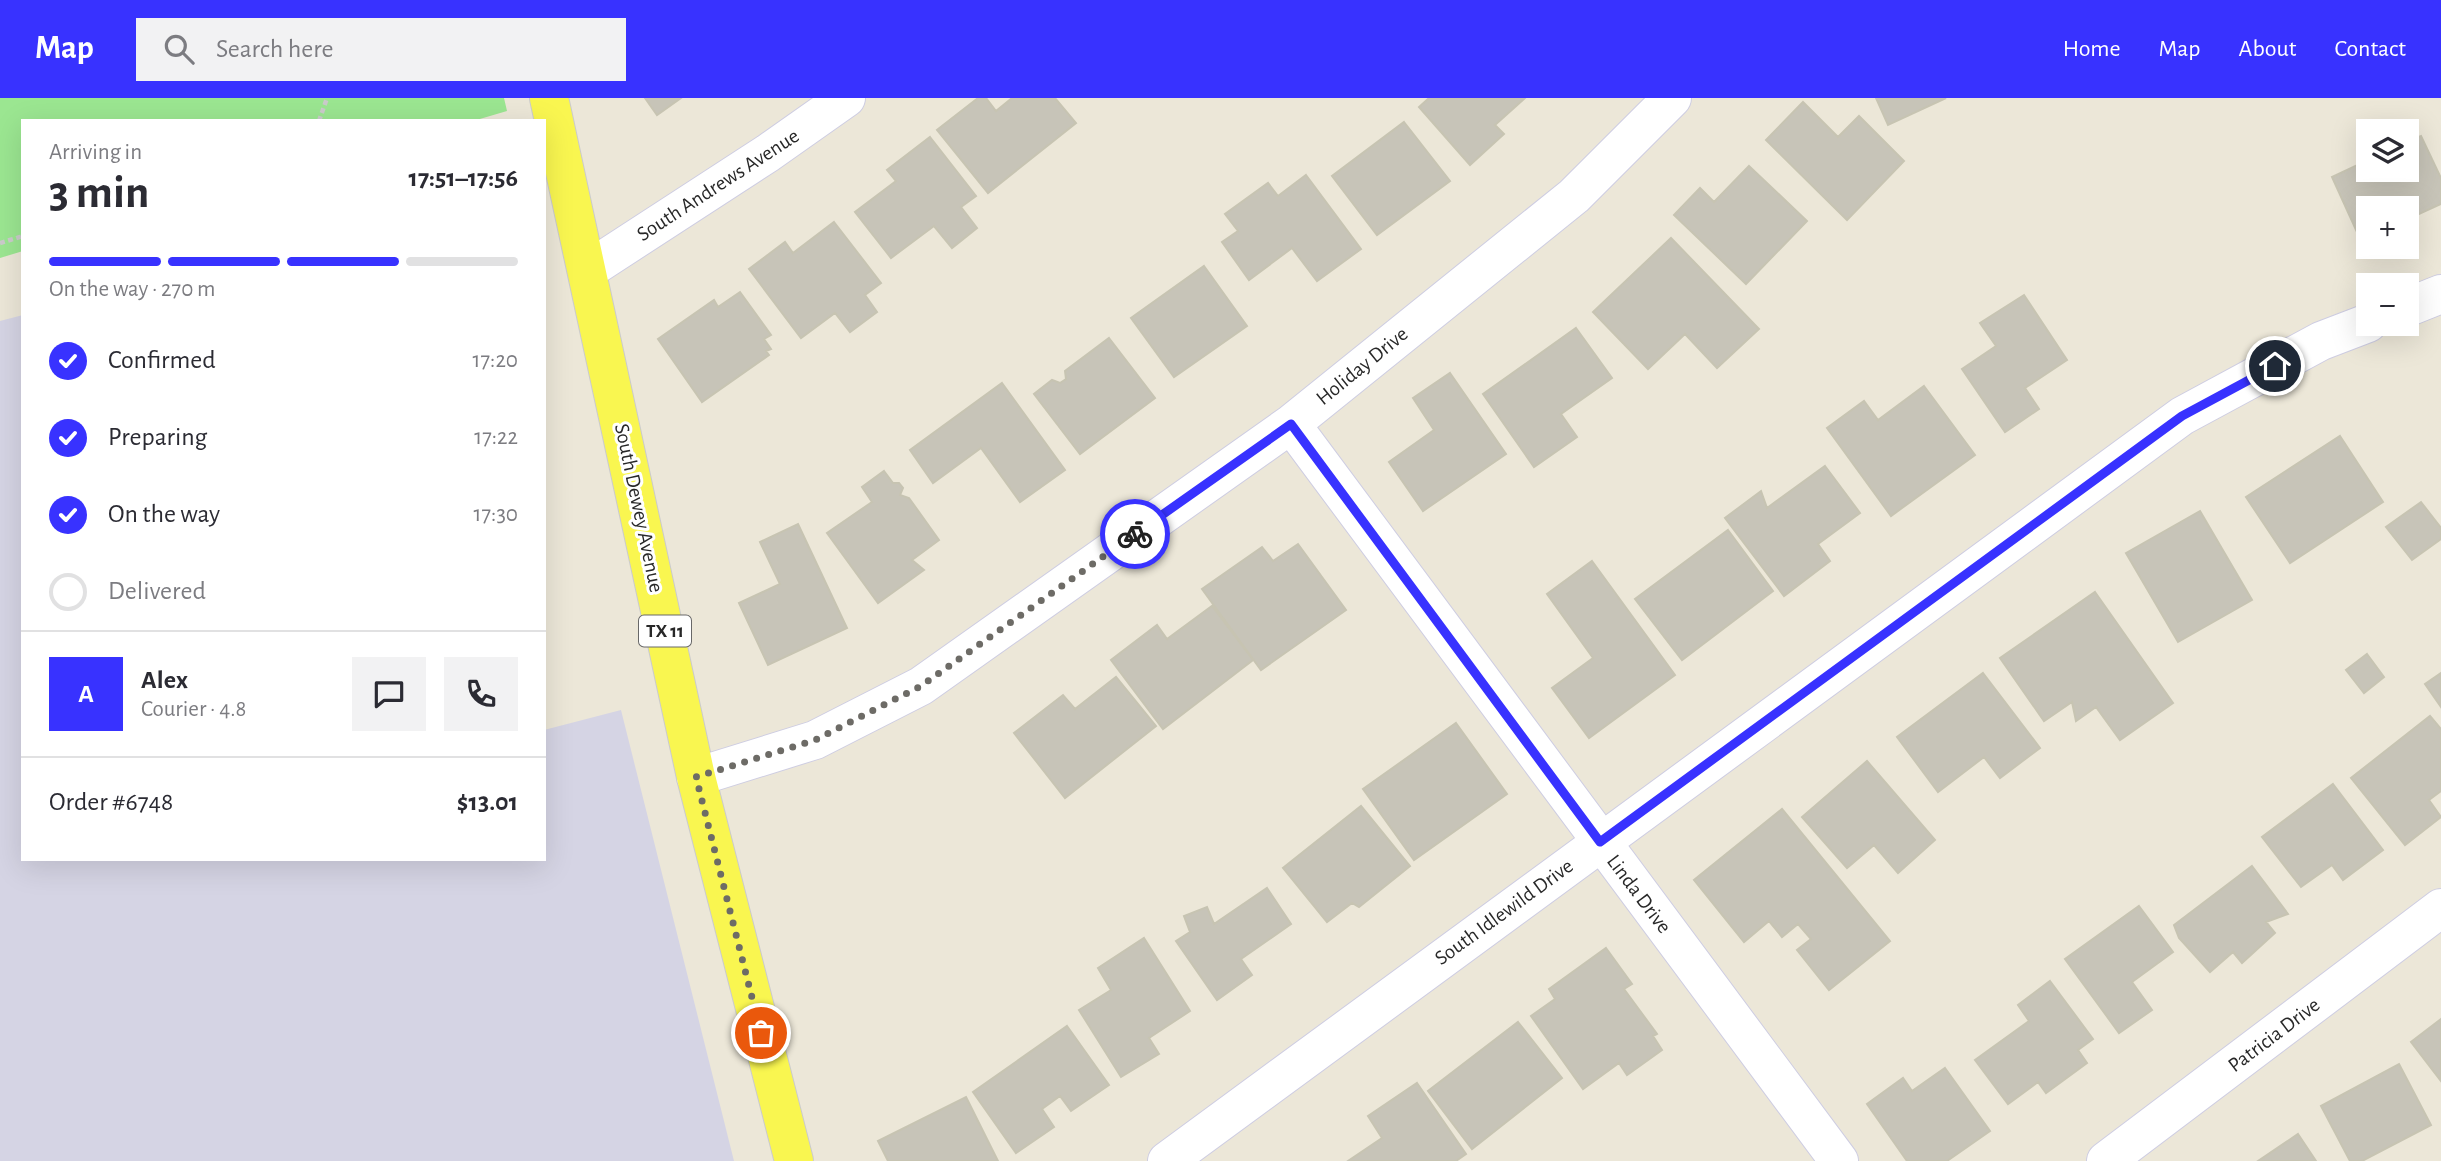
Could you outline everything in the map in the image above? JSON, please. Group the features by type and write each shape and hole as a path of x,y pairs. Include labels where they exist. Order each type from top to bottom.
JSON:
{"main road":[{"name":"South Dewey Avenue","path":"549,98 696,777 794,1161"}],"street":[{"name":"South Andrews Avenue","path":"588,270 768,153 846,98"},
{"name":"Holiday Drive","path":"696,777 815,740 921,686 1291,424 1574,196 1672,98"},
{"path":"2419,303 2441,294"},
{"name":"South Idlewild Drive","path":"1167,1161 2182,416 2321,341 2356,328"},
{"name":"Linda Drive","path":"1291,424 1839,1161"},
{"name":"Patricia Drive","path":"2106,1161 2441,908"}],"path":[{"path":"320,119 327,98"},
{"path":"0,243 21,237"}],"shaded area":[{"path":"21,316 21,861 546,861 546,729 621,710 734,1161 0,1161 0,321"}],"green space":[{"path":"0,98 504,98 507,111 480,119 21,119 21,252 0,258"}],"building":[{"path":"645,98 681,98 657,115"},
{"path":"978,98 986,98 996,111 1012,98 1055,98 1076,123 988,193 937,130"},
{"path":"1429,98 1525,98 1495,125 1504,134 1470,165 1419,107"},
{"path":"1876,98 1946,98 1888,125"},
{"path":"1803,102 1838,137 1859,116 1904,161 1847,220 1766,140"},
{"path":"1404,122 1450,181 1377,235 1332,176"},
{"path":"2421,136 2441,178 2441,204 2419,214 2419,196 2356,196 2356,230 2332,177 2356,166 2356,182 2419,182"},
{"path":"930,137 976,196 961,207 977,228 952,248 934,226 891,258 855,212 896,181 887,170"},
{"path":"1749,166 1807,221 1746,284 1674,215 1700,188 1714,202"},
{"path":"1306,175 1361,249 1317,281 1292,248 1249,280 1222,242 1238,231 1225,214 1268,183 1278,196"},
{"path":"834,222 881,283 865,295 877,312 850,332 835,313 801,338 749,269 785,242 793,253"},
{"path":"1671,238 1759,329 1717,368 1685,334 1648,369 1593,312"},
{"path":"1204,266 1247,326 1174,377 1131,318"},
{"path":"740,292 771,335 764,339 771,349 766,351 769,355 702,402 658,339 714,300 718,307"},
{"path":"2024,295 2067,360 2025,388 2039,409 2005,432 1962,369 1996,346 1980,323"},
{"path":"1576,328 1612,378 1561,414 1577,437 1534,467 1483,394"},
{"path":"1109,338 1155,398 1080,454 1034,394 1052,380 1060,383 1066,379 1065,371"},
{"path":"1450,373 1506,454 1423,511 1389,462 1434,430 1413,398"},
{"path":"1002,383 1065,470 1020,502 981,448 933,483 910,450"},
{"path":"1924,386 1975,455 1891,516 1827,428 1864,401 1878,420"},
{"path":"2340,436 2383,502 2290,563 2246,497"},
{"path":"1825,466 1860,513 1818,544 1830,561 1784,596 1725,518 1761,491 1767,508"},
{"path":"884,471 893,483 899,483 903,488 900,495 909,498 939,540 912,560 924,570 878,603 827,533 872,502 862,487"},
{"path":"2421,502 2441,528 2441,539 2412,560 2386,527"},
{"path":"2200,511 2252,600 2178,642 2126,553"},
{"path":"798,524 847,628 768,665 739,603 780,584 760,542"},
{"path":"1728,530 1773,591 1682,660 1635,599"},
{"path":"1298,544 1346,610 1261,670 1202,589 1262,547 1273,561"},
{"path":"1592,561 1675,675 1589,738 1552,688 1593,658 1547,594"},
{"path":"2095,592 2173,703 2120,740 2096,707 2076,721 2072,702 2044,721 2000,658"},
{"path":"1212,606 1253,660 1163,729 1111,660 1157,625 1167,639"},
{"path":"2367,654 2384,677 2364,693 2346,670"},
{"path":"1983,673 2040,748 2000,778 1984,757 1938,792 1897,737"},
{"path":"2441,673 2441,707 2425,684"},
{"path":"1116,677 1156,726 1065,798 1014,733 1063,695 1075,709"},
{"path":"2430,716 2441,729 2441,791 2429,800 2441,817 2405,845 2351,778"},
{"path":"1456,723 1507,794 1414,860 1363,789"},
{"path":"1867,761 1935,840 1898,873 1874,845 1847,868 1802,817"},
{"path":"2333,784 2383,850 2343,880 2332,865 2301,887 2262,837"},
{"path":"1361,806 1410,866 1359,907 1352,903 1327,922 1283,868"},
{"path":"1782,809 1890,941 1829,990 1797,950 1811,939 1798,924 1782,937 1769,921 1744,942 1694,880"},
{"path":"2252,866 2288,914 2266,922 2275,933 2242,963 2233,952 2210,972 2179,938 2174,925"},
{"path":"1267,888 1291,924 1241,959 1252,975 1217,1000 1176,941 1190,932 1184,916 1207,907 1214,924"},
{"path":"2139,906 2173,952 2132,982 2152,1010 2119,1033 2065,959"},
{"path":"1144,938 1190,1011 1149,1038 1159,1054 1121,1077 1079,1010 1111,990 1098,968"},
{"path":"1606,948 1632,984 1624,989 1657,1034 1653,1036 1662,1050 1627,1075 1619,1063 1583,1089 1531,1016 1555,999 1549,989"},
{"path":"2050,981 2093,1039 2078,1050 2087,1063 2046,1093 2038,1082 2008,1104 1975,1060 2029,1021 2018,1005"},
{"path":"2441,1019 2441,1081 2411,1042"},
{"path":"1518,1022 1562,1078 1472,1149 1428,1091"},
{"path":"1067,1026 1109,1085 1071,1111 1060,1096 1042,1109 1054,1127 1016,1153 973,1092"},
{"path":"2399,1064 2431,1125 2362,1161 2350,1161 2321,1106"},
{"path":"1945,1068 1990,1131 1947,1161 1907,1161 1867,1104 1903,1078 1912,1091"},
{"path":"1417,1083 1466,1154 1456,1161 1348,1161 1382,1138 1368,1116"},
{"path":"966,1097 998,1161 888,1161 878,1141"},
{"path":"2298,1134 2316,1161 2258,1161"}],"way so far":[{"path":"761,1033 696,777 815,740 921,686 1135,534"}],"route":[{"path":"1135,534 1291,424 1600,842 2182,416 2275,366"}]}
